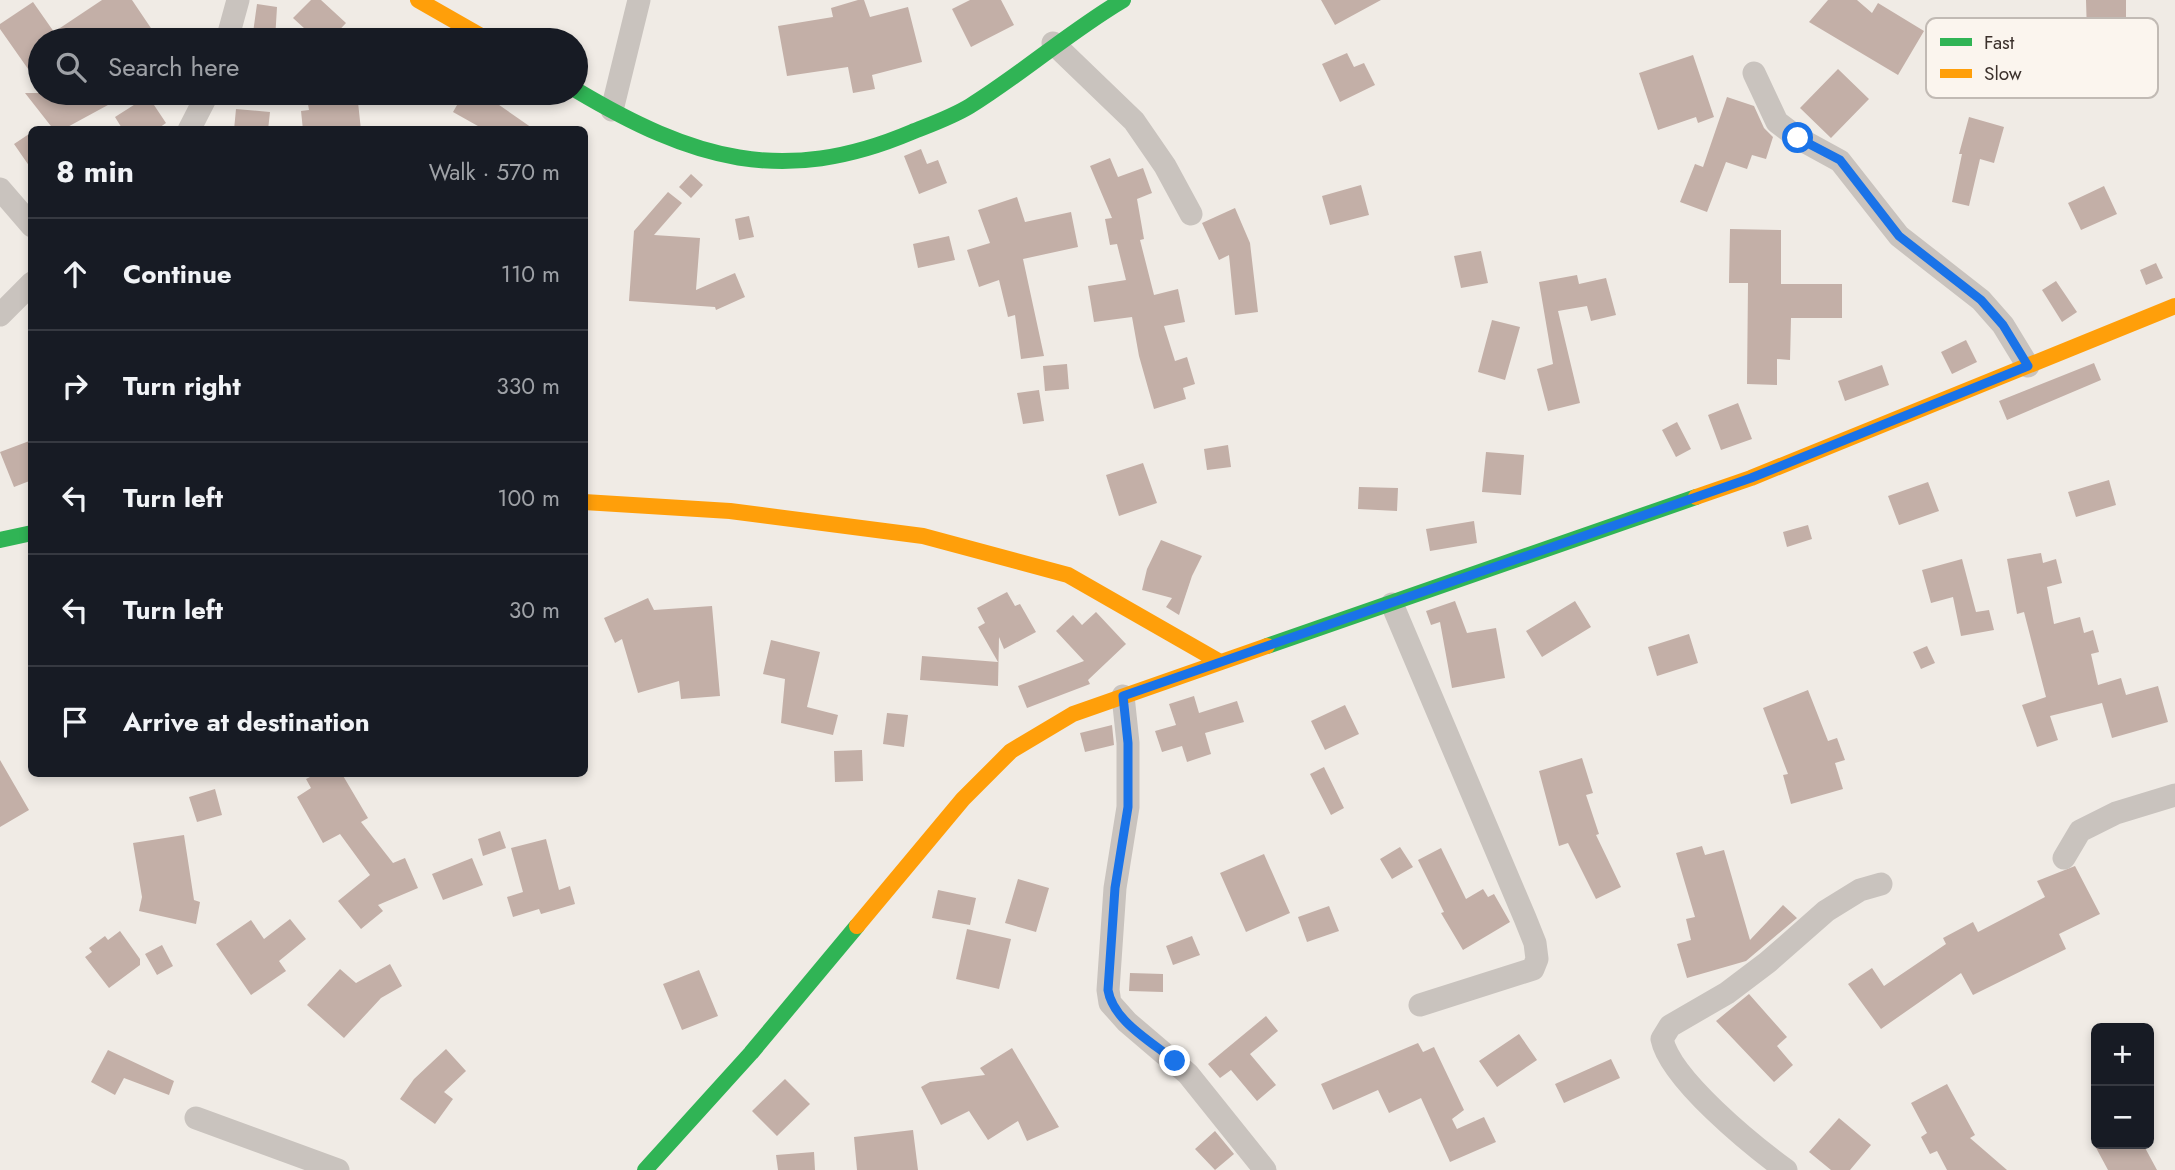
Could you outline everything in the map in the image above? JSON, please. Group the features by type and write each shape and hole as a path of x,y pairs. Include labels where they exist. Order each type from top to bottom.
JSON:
{"main road":[{"path":"418,0 467,28"},
{"path":"588,97 677,143 728,158 781,162 835,160 890,143 972,105 1053,43 1123,0"},
{"path":"645,1170 751,1053 962,799 1011,751 1073,714 1751,478 2175,306"},
{"path":"588,502 730,511 923,536 1068,575 1220,662"},
{"path":"0,540 28,534"}],"street":[{"path":"230,28 238,0"},
{"path":"612,110 639,0"},
{"path":"1053,43 1134,121 1165,166 1191,214"},
{"path":"1754,73 1777,122 1798,138 1840,160 1899,236 1981,300 2003,325 2028,366"},
{"path":"191,126 202,105"},
{"path":"0,189 28,221"},
{"path":"0,315 28,287"},
{"path":"1392,604 1525,918 1537,959 1533,969 1519,975 1420,1005"},
{"path":"1123,696 1128,743 1128,807 1115,888 1108,990 1110,1003 1127,1022 1188,1074 1265,1170"},
{"path":"2064,858 2080,831 2116,813 2175,795"},
{"path":"1786,1170 1755,1148 1697,1092 1672,1063 1662,1039 1670,1026 1727,993 1768,962 1826,911 1860,890 1881,884"},
{"path":"195,1118 338,1170"}],"building":[{"path":"102,0 132,0 151,28 60,28"},
{"path":"311,0 321,0 346,23 341,28 304,28 293,18"},
{"path":"864,0 870,17 908,7 922,62 872,75 875,89 853,93 848,67 787,76 778,26 833,17 831,8"},
{"path":"970,0 1001,0 1014,25 971,47 952,9"},
{"path":"1321,0 1381,0 1335,25"},
{"path":"1828,0 1857,0 1872,13 1878,3 1924,31 1898,75 1809,22"},
{"path":"2086,0 2126,0 2126,18 2087,18"},
{"path":"33,2 51,28 28,28 28,69 0,29 0,24"},
{"path":"257,4 277,7 276,28 254,28"},
{"path":"1347,53 1354,67 1364,63 1375,85 1340,102 1322,64"},
{"path":"1693,55 1714,117 1698,123 1696,117 1658,130 1639,73"},
{"path":"1838,69 1869,99 1831,138 1800,108"},
{"path":"1727,97 1754,106 1764,128 1773,137 1766,159 1752,155 1747,169 1726,162 1707,212 1680,202 1695,164 1703,167"},
{"path":"34,105 108,105 69,126 51,126"},
{"path":"134,105 154,105 166,123 162,126 121,126 115,117"},
{"path":"308,105 358,105 361,126 303,126 301,111 309,110"},
{"path":"457,105 499,105 529,126 478,126 453,112"},
{"path":"236,109 270,112 268,126 234,126"},
{"path":"1969,117 2004,127 1994,163 1980,159 1969,206 1952,202 1962,154 1959,154"},
{"path":"28,135 28,164 14,144"},
{"path":"921,149 927,164 938,160 947,183 919,194 904,156"},
{"path":"1110,158 1118,177 1143,168 1152,193 1137,199 1144,239 1140,240 1154,295 1178,289 1185,322 1164,326 1175,361 1187,357 1195,384 1183,388 1186,399 1154,409 1139,356 1132,317 1094,322 1088,286 1126,280 1117,244 1110,245 1105,219 1112,218 1090,166"},
{"path":"691,174 703,185 691,198 679,187"},
{"path":"1361,185 1369,215 1330,225 1322,196"},
{"path":"2104,186 2117,214 2081,230 2068,203"},
{"path":"668,192 682,203 654,235 700,238 696,290 735,273 745,297 716,310 715,307 629,301 634,231"},
{"path":"1017,197 1025,222 1071,212 1078,247 1023,259 1044,356 1021,359 1015,315 1008,317 999,280 979,287 967,250 990,243 978,210"},
{"path":"1235,208 1250,243 1258,312 1235,315 1229,255 1219,260 1202,223"},
{"path":"749,216 754,237 739,240 735,219"},
{"path":"1730,229 1781,230 1781,284 1842,284 1842,318 1791,318 1790,360 1777,359 1777,385 1747,384 1748,283 1729,283"},
{"path":"949,236 955,260 918,268 913,244"},
{"path":"1481,251 1488,283 1461,288 1454,256"},
{"path":"2156,263 2163,278 2146,285 2140,270"},
{"path":"1577,275 1579,284 1606,278 1616,315 1591,321 1587,306 1558,311 1580,403 1548,411 1537,369 1553,364 1539,282"},
{"path":"2056,281 2077,312 2062,322 2042,290"},
{"path":"1492,320 1520,327 1505,380 1478,372"},
{"path":"1966,340 1977,362 1952,374 1941,352"},
{"path":"2094,363 2101,380 2007,420 1999,401"},
{"path":"1067,364 1069,389 1045,391 1043,366"},
{"path":"1882,365 1889,385 1845,401 1838,381"},
{"path":"1039,390 1044,421 1023,424 1017,393"},
{"path":"1738,403 1752,439 1721,450 1708,415"},
{"path":"1677,422 1691,449 1676,457 1662,430"},
{"path":"28,442 28,482 14,487 0,452"},
{"path":"1228,445 1231,467 1207,470 1204,449"},
{"path":"1486,452 1524,455 1521,495 1482,492"},
{"path":"1143,463 1157,503 1119,516 1106,475"},
{"path":"2109,480 2116,505 2076,517 2068,492"},
{"path":"1928,482 1939,511 1899,525 1888,496"},
{"path":"1359,487 1398,488 1397,511 1358,509"},
{"path":"1474,521 1477,543 1430,551 1426,529"},
{"path":"1808,525 1812,539 1787,547 1783,532"},
{"path":"1161,540 1202,556 1179,615 1166,607 1172,598 1142,590 1147,569"},
{"path":"2041,553 2043,563 2056,559 2062,583 2047,587 2054,624 2080,617 2084,633 2093,630 2099,652 2091,654 2098,685 2121,678 2126,695 2158,686 2168,722 2112,738 2102,703 2050,716 2058,740 2037,747 2022,705 2046,697 2024,612 2017,614 2007,559"},
{"path":"1962,559 1976,612 1989,610 1994,630 1961,636 1953,597 1931,603 1922,570"},
{"path":"1007,592 1015,606 1020,604 1036,632 1004,649 999,637 998,686 920,680 922,656 998,662 978,627 985,623 977,608"},
{"path":"648,598 654,610 712,606 720,696 681,699 679,681 638,693 622,639 615,643 604,618"},
{"path":"1455,601 1467,633 1496,628 1505,678 1452,688 1440,622 1431,625 1426,611"},
{"path":"1575,601 1591,627 1542,657 1526,631"},
{"path":"1096,612 1126,644 1088,680 1090,684 1027,708 1018,686 1084,661 1056,631 1073,615 1082,625"},
{"path":"1689,634 1698,663 1657,676 1648,647"},
{"path":"771,640 820,652 807,707 838,715 833,735 781,723 785,679 763,674"},
{"path":"1927,646 1935,663 1921,669 1913,652"},
{"path":"1808,690 1828,741 1837,738 1845,760 1835,763 1843,789 1791,804 1783,775 1788,774 1763,708"},
{"path":"1194,696 1199,713 1237,701 1244,722 1205,733 1211,754 1187,762 1182,746 1162,752 1155,731 1176,725 1169,704"},
{"path":"1345,705 1359,734 1325,750 1311,721"},
{"path":"887,713 908,715 904,747 883,744"},
{"path":"1112,725 1114,745 1085,752 1080,733"},
{"path":"862,750 863,781 835,782 834,751"},
{"path":"1582,758 1593,793 1586,795 1599,834 1596,835 1621,887 1596,899 1568,843 1559,846 1539,771"},
{"path":"0,760 29,810 0,827"},
{"path":"1324,767 1344,808 1331,815 1310,774"},
{"path":"344,777 368,818 361,822 393,863 405,858 418,888 378,905 383,911 361,929 338,901 370,875 340,834 323,843 297,797 311,788 306,779"},
{"path":"215,789 222,815 197,822 189,797"},
{"path":"500,831 506,848 483,856 478,839"},
{"path":"184,835 194,900 200,902 196,924 139,911 142,897 133,843"},
{"path":"546,839 559,890 570,886 575,904 541,914 539,909 513,917 507,897 523,892 511,848"},
{"path":"1702,846 1705,855 1724,850 1750,940 1783,905 1797,918 1746,961 1687,978 1677,944 1691,940 1686,919 1695,917 1676,853"},
{"path":"1400,847 1413,867 1392,879 1380,859"},
{"path":"1441,848 1466,899 1483,889 1488,897 1494,894 1510,922 1463,950 1441,913 1444,912 1418,860"},
{"path":"1264,854 1290,913 1246,932 1220,873"},
{"path":"472,858 483,885 443,900 432,874"},
{"path":"2075,866 2100,914 2059,934 2066,949 1973,995 1961,973 1881,1029 1848,984 1872,968 1884,986 1946,944 1943,938 1973,922 1978,932 2045,897 2037,881"},
{"path":"1018,879 1049,888 1036,932 1005,923"},
{"path":"938,890 976,898 970,925 932,918"},
{"path":"1329,906 1339,931 1307,942 1298,917"},
{"path":"290,919 306,939 279,961 286,971 251,995 216,944 251,920 264,939"},
{"path":"967,929 1011,939 999,989 956,979"},
{"path":"120,931 140,959 140,965 109,988 85,957 92,952 89,948 105,936 108,940"},
{"path":"1192,936 1200,955 1173,965 1166,946"},
{"path":"162,945 173,966 157,975 145,954"},
{"path":"390,964 402,986 381,998 344,1038 307,1005 340,969 356,983"},
{"path":"699,970 718,1016 682,1030 663,984"},
{"path":"1130,973 1163,974 1163,992 1129,991"},
{"path":"1749,994 1787,1037 1777,1046 1793,1065 1774,1082 1716,1021"},
{"path":"1266,1016 1278,1031 1250,1054 1276,1085 1257,1101 1231,1070 1220,1078 1208,1064"},
{"path":"1519,1034 1537,1060 1497,1087 1479,1061"},
{"path":"1418,1043 1423,1052 1434,1047 1464,1110 1452,1119 1457,1129 1484,1117 1496,1142 1450,1162 1421,1098 1389,1113 1378,1090 1333,1110 1321,1084"},
{"path":"1012,1048 1059,1127 1027,1141 1018,1121 988,1140 969,1111 941,1125 921,1087 930,1082 985,1075 980,1068"},
{"path":"446,1049 466,1071 444,1092 453,1099 435,1124 400,1099 414,1079"},
{"path":"108,1050 174,1081 169,1095 124,1078 115,1095 91,1082"},
{"path":"1611,1059 1620,1078 1564,1103 1555,1084"},
{"path":"785,1079 810,1104 777,1136 752,1111"},
{"path":"1947,1084 1975,1135 1970,1138 2007,1170 1947,1170 1937,1151 1930,1154 1921,1137 1927,1133 1911,1103"},
{"path":"1839,1118 1871,1145 1850,1170 1831,1170 1809,1152"},
{"path":"913,1130 918,1170 857,1170 854,1137"},
{"path":"1215,1131 1234,1154 1215,1170 1195,1149"},
{"path":"2097,1149 2146,1149 2157,1170 2108,1170"},
{"path":"814,1152 815,1170 778,1170 776,1155"}],"traffic: fast":[{"path":"588,97 659,133 699,148 739,158 779,161 821,158 865,149 963,110 1123,0"},
{"path":"1267,646 1696,497"},
{"path":"0,540 28,534"},
{"path":"645,1170 751,1053 857,926"}],"traffic: slow":[{"path":"418,0 467,28"},
{"path":"1696,497 1751,478 2175,306"},
{"path":"588,502 730,511 923,536 1068,575 1220,662"},
{"path":"857,926 963,799 1011,751 1073,714 1267,646"}],"route":[{"path":"1175,1061 1127,1022 1110,1003 1108,990 1115,888 1128,807 1128,743 1123,696 1508,565 1751,478 2028,366 2003,325 1981,300 1927,261 1899,236 1881,218 1840,160 1822,148 1798,138"}]}
